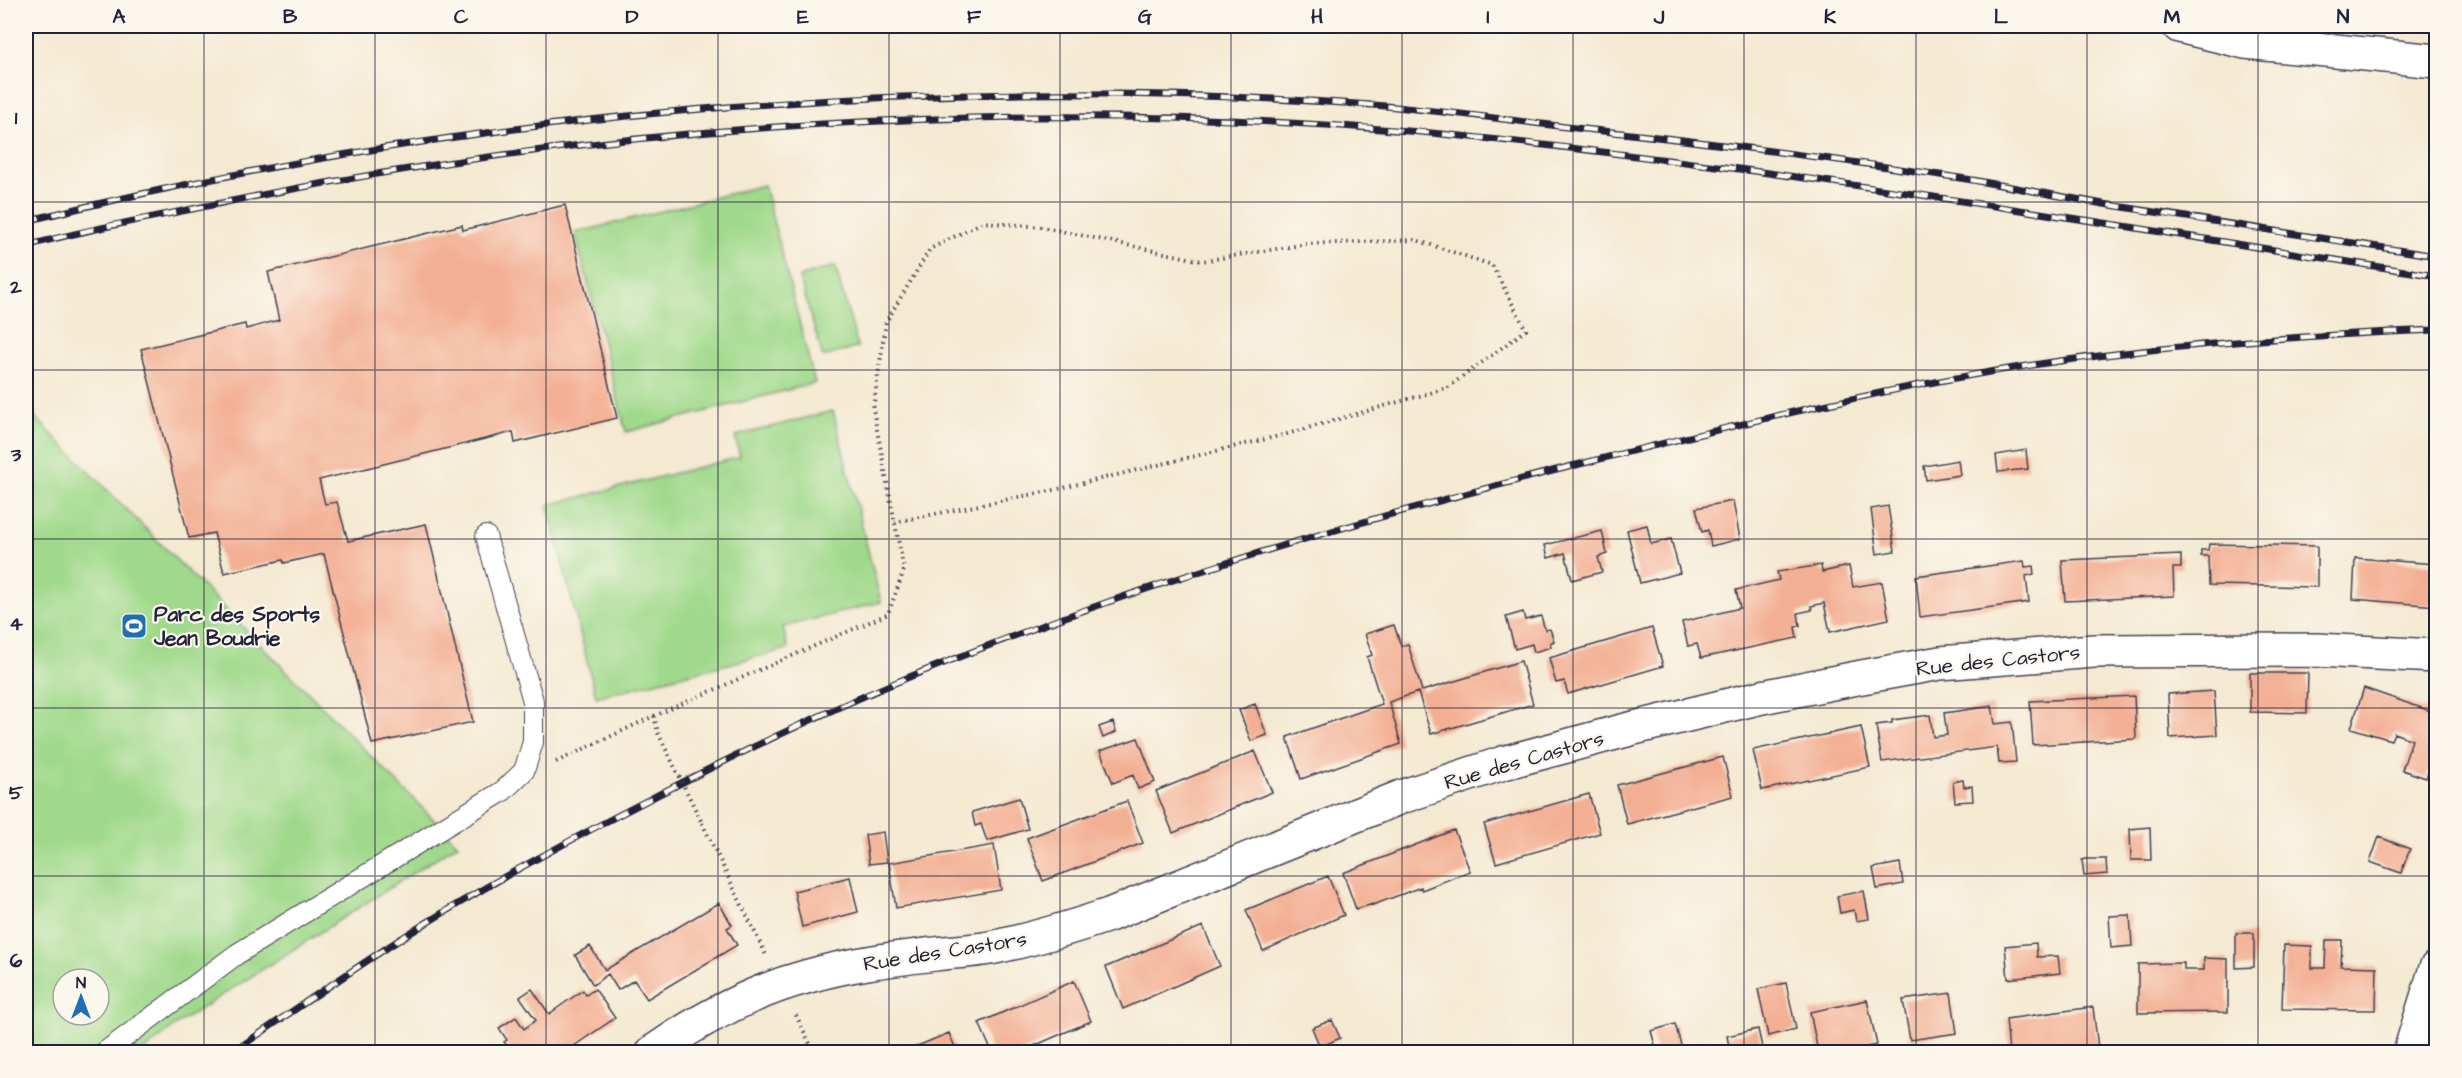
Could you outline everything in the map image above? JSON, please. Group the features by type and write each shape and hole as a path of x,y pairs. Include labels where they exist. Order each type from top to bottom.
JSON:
{"street":[{"path":"2179,26 2245,42 2436,61"},
{"name":"Rue des Castors","path":"653,1053 677,1035 712,1015 781,984 835,969 882,960 988,948 1060,931 1109,915 1401,797 1503,763 1629,729 1762,697 1940,663 2094,651 2316,650 2436,656"},
{"path":"2410,1053 2436,968"}],"lane":[{"path":"105,1053 237,954 503,791 524,771 533,742 533,701 486,536"}],"path":[{"path":"524,771 560,760 654,716 888,614 904,570 873,409 886,322 930,249 984,222 1042,227 1202,261 1307,244 1416,240 1492,265 1526,330 1447,388 1264,440 1054,490 895,522"},
{"path":"654,716 658,733 814,1053"}],"green space":[{"path":"764,185 815,383 626,432 575,233"},
{"path":"835,266 858,347 823,357 799,277"},
{"name":"Parc des Sports Jean Boudrie","path":"26,408 458,844 177,1024 143,1052 26,1052"},
{"path":"833,411 881,602 783,627 788,649 596,697 548,505 740,457 735,436"}],"building":[{"path":"565,205 617,418 515,443 513,432 319,480 325,504 337,502 348,541 426,524 473,722 372,744 324,554 224,573 214,533 189,538 141,349 245,324 246,329 279,320 268,272 462,225 463,230"},
{"path":"2026,450 2028,469 1998,472 1996,455"},
{"path":"1958,460 1960,475 1926,480 1924,466"},
{"path":"1733,501 1740,539 1711,546 1708,530 1702,532 1696,508"},
{"path":"1888,506 1895,551 1877,554 1871,509"},
{"path":"1647,525 1651,544 1671,539 1680,573 1640,583 1627,530"},
{"path":"1602,531 1607,554 1598,557 1602,572 1572,580 1565,553 1548,558 1545,545"},
{"path":"2209,544 2317,546 2317,587 2209,585 2208,556 2201,556 2201,550 2208,550"},
{"path":"2181,555 2181,568 2173,568 2174,596 2065,601 2062,560"},
{"path":"2355,558 2436,564 2436,606 2353,599"},
{"path":"2024,561 2025,567 2033,566 2034,574 2026,576 2029,602 1920,617 1916,576"},
{"path":"1821,565 1822,572 1849,566 1853,587 1882,582 1889,619 1830,632 1824,603 1811,606 1812,610 1798,613 1800,626 1795,627 1797,638 1701,658 1697,644 1688,646 1682,622 1740,608 1736,590 1779,580 1777,572"},
{"path":"1523,612 1525,620 1541,616 1545,630 1550,629 1554,641 1550,643 1551,647 1534,652 1532,644 1515,649 1506,617"},
{"path":"1394,625 1401,646 1408,644 1422,691 1521,661 1533,704 1431,734 1418,692 1389,702 1401,744 1301,779 1287,737 1382,704 1367,657 1372,655 1365,634"},
{"path":"1652,628 1663,666 1568,694 1564,681 1556,683 1549,658"},
{"path":"2250,673 2308,673 2307,713 2250,712"},
{"path":"2364,688 2436,713 2436,753 2426,778 2402,770 2412,740 2394,733 2391,740 2351,728"},
{"path":"2214,691 2217,735 2170,738 2168,694"},
{"path":"2134,696 2136,739 2033,745 2030,701"},
{"path":"1255,704 1267,735 1251,741 1239,710"},
{"path":"1992,706 1995,724 2012,722 2016,762 1999,763 1997,747 1882,762 1876,725 1892,723 1892,720 1930,715 1933,737 1947,735 1944,713"},
{"path":"1113,722 1116,732 1103,738 1099,727"},
{"path":"1861,727 1870,767 1762,790 1753,750"},
{"path":"1138,738 1155,782 1138,789 1133,775 1113,783 1100,751"},
{"path":"1255,751 1272,792 1173,833 1156,791"},
{"path":"1723,757 1733,796 1627,824 1617,785"},
{"path":"1963,780 1964,787 1972,786 1973,801 1955,802 1953,782"},
{"path":"1589,794 1600,833 1496,863 1484,824"},
{"path":"1019,798 1028,829 987,841 981,824 975,826 972,812"},
{"path":"1127,801 1143,843 1043,881 1027,838"},
{"path":"2150,827 2151,860 2131,860 2130,829"},
{"path":"1454,830 1470,871 1422,890 1421,887 1356,909 1343,873"},
{"path":"883,832 887,862 869,864 865,835"},
{"path":"2379,837 2410,849 2401,873 2370,862"},
{"path":"994,845 1001,890 896,908 889,863"},
{"path":"2106,859 2107,874 2084,876 2082,860"},
{"path":"1900,863 1903,884 1877,889 1873,868"},
{"path":"1328,876 1344,915 1263,951 1246,910"},
{"path":"850,877 858,912 802,927 794,891"},
{"path":"1864,891 1869,919 1856,921 1854,910 1840,913 1837,896"},
{"path":"719,903 732,925 727,928 737,945 647,999 634,980 618,990 608,974 593,985 575,955 590,946 605,970"},
{"path":"2130,915 2132,946 2111,948 2109,916"},
{"path":"1203,926 1220,966 1123,1009 1106,967"},
{"path":"2236,933 2254,933 2254,967 2236,968"},
{"path":"2326,940 2342,940 2341,966 2377,967 2376,1010 2282,1009 2284,945 2312,946 2312,968 2325,968"},
{"path":"2036,943 2037,957 2058,956 2060,973 2008,979 2005,946"},
{"path":"2204,958 2228,959 2228,1012 2138,1013 2138,964 2184,963 2184,970 2204,970"},
{"path":"1074,981 1091,1021 1020,1052 992,1052 979,1023"},
{"path":"1786,983 1796,1029 1768,1036 1758,989"},
{"path":"532,989 549,1014 583,990 586,995 595,989 615,1018 565,1052 512,1052 504,1042 507,1040 499,1028 516,1017 524,1029 536,1020 520,997"},
{"path":"1951,993 1957,1033 1910,1040 1903,1000"},
{"path":"1867,1000 1877,1045 1841,1052 1818,1052 1810,1012"},
{"path":"2093,1007 2098,1048 2009,1052 2006,1019"},
{"path":"1332,1020 1340,1038 1320,1047 1312,1028"},
{"path":"1675,1024 1683,1052 1657,1052 1651,1031"},
{"path":"1758,1029 1763,1051 1730,1052 1727,1036"},
{"path":"949,1033 957,1052 903,1052"}],"railway":[{"path":"26,221 191,183 358,152 525,128 694,110 863,98 1033,94 1202,96 1396,107 1766,150 1966,179 2110,205 2436,256"},
{"path":"26,246 217,204 364,176 512,154 660,137 810,125 959,118 1109,117 1259,121 1408,131 1566,148 1902,192 2436,276"},
{"path":"233,1052 429,921 521,867 714,766 818,716 924,671 1084,610 1165,583 1328,532 1493,486 1877,393 1999,370 2154,350 2295,338 2436,330"}],"place":[{"name":"Parc des Sports Jean Boudrie","path":"134,626"}]}
